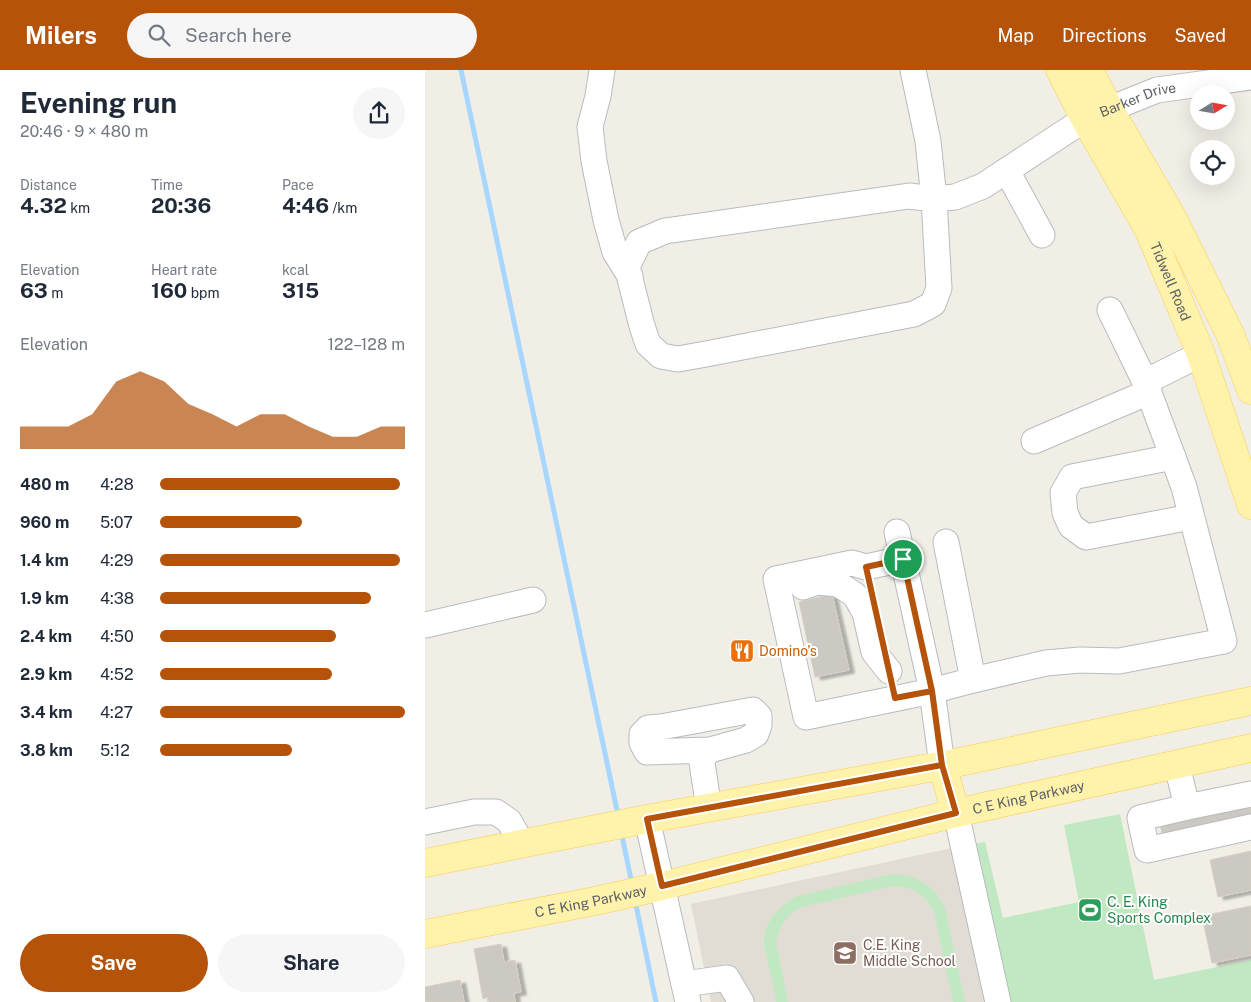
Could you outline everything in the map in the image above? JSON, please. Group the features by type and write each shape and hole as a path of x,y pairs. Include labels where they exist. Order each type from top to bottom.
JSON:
{"main road":[{"name":"Tidwell Road","path":"1060,70 1097,114 1172,218 1230,334 1251,390"},
{"name":"Tidwell Road","path":"1089,70 1097,114 1149,230 1201,354 1251,505"},
{"path":"1201,354 1230,334"},
{"path":"425,863 579,832 942,765 1251,701"},
{"name":"C E King Parkway","path":"425,934 595,901 956,813 1177,764 1251,750"},
{"path":"942,765 956,813"}],"street":[{"path":"602,70 591,127 594,161 606,220 615,252 629,276 648,344 661,356 678,359 914,314 933,304 939,288 934,199 928,141 913,70"},
{"name":"Barker Drive","path":"629,276 627,267 639,242 665,231 909,196 934,199 955,197 983,186 1097,114 1157,90 1251,76"},
{"path":"1007,171 1042,235"},
{"path":"903,559 866,567 852,563 776,579 806,716 932,691 1046,663 1080,660 1119,660 1224,641 1184,487 1147,387 1110,310"},
{"path":"1033,441 1147,387 1201,354"},
{"path":"1173,457 1072,477 1063,493 1065,513 1071,526 1086,537 1191,517"},
{"path":"897,532 932,691 942,765"},
{"path":"946,542 973,680"},
{"path":"866,567 895,698"},
{"path":"803,702 810,681 795,598 800,588 817,582 838,584 855,595 865,613 874,652 889,670"},
{"path":"426,621 533,600"},
{"path":"709,808 702,763 703,757 710,750"},
{"path":"1177,764 1187,808"},
{"path":"1251,794 1140,818 1147,850 1251,827"},
{"path":"425,822 474,812 496,812 509,821 522,844"},
{"path":"956,813 998,1002"},
{"path":"638,821 653,888 686,993 727,978 741,1002"}],"shaded area":[{"name":"C.E. King Middle School","path":"966,845 998,1002 711,1002 691,904"}],"green space":[{"name":"C. E. King Sports Complex","path":"1120,814 1154,980 1251,960 1251,1002 998,1002 966,845 985,842 1003,918 1079,902 1064,825"},
{"path":"892,874 910,877 924,883 930,887 945,908 965,1002 953,1002 934,912 931,906 923,896 913,890 893,886 802,907 788,917 781,926 776,943 788,1002 776,1002 764,948 766,929 773,916 785,904 798,896"}],"building":[{"path":"832,594 849,670 815,677 799,602"},
{"path":"1251,800 1251,819 1163,838 1159,820"},
{"path":"1251,851 1251,890 1218,897 1210,860"},
{"path":"1251,906 1251,955 1212,963 1202,916"},
{"path":"501,944 504,962 515,960 521,992 514,993 515,1002 489,1002 488,997 483,999 474,949"},
{"path":"460,980 464,1002 425,1002 425,987"}],"waterway":[{"path":"461,70 618,815"},
{"path":"621,831 632,884"},
{"path":"635,900 656,1002"}],"place":[{"name":"Domino's","path":"742,651"},
{"name":"C. E. King Sports Complex","path":"1090,910"},
{"name":"C.E. King Middle School","path":"845,953"}],"route":[{"path":"903,559 866,567 895,698 932,691 942,765 956,813 662,886 647,819 942,765 932,691 903,559"}]}
